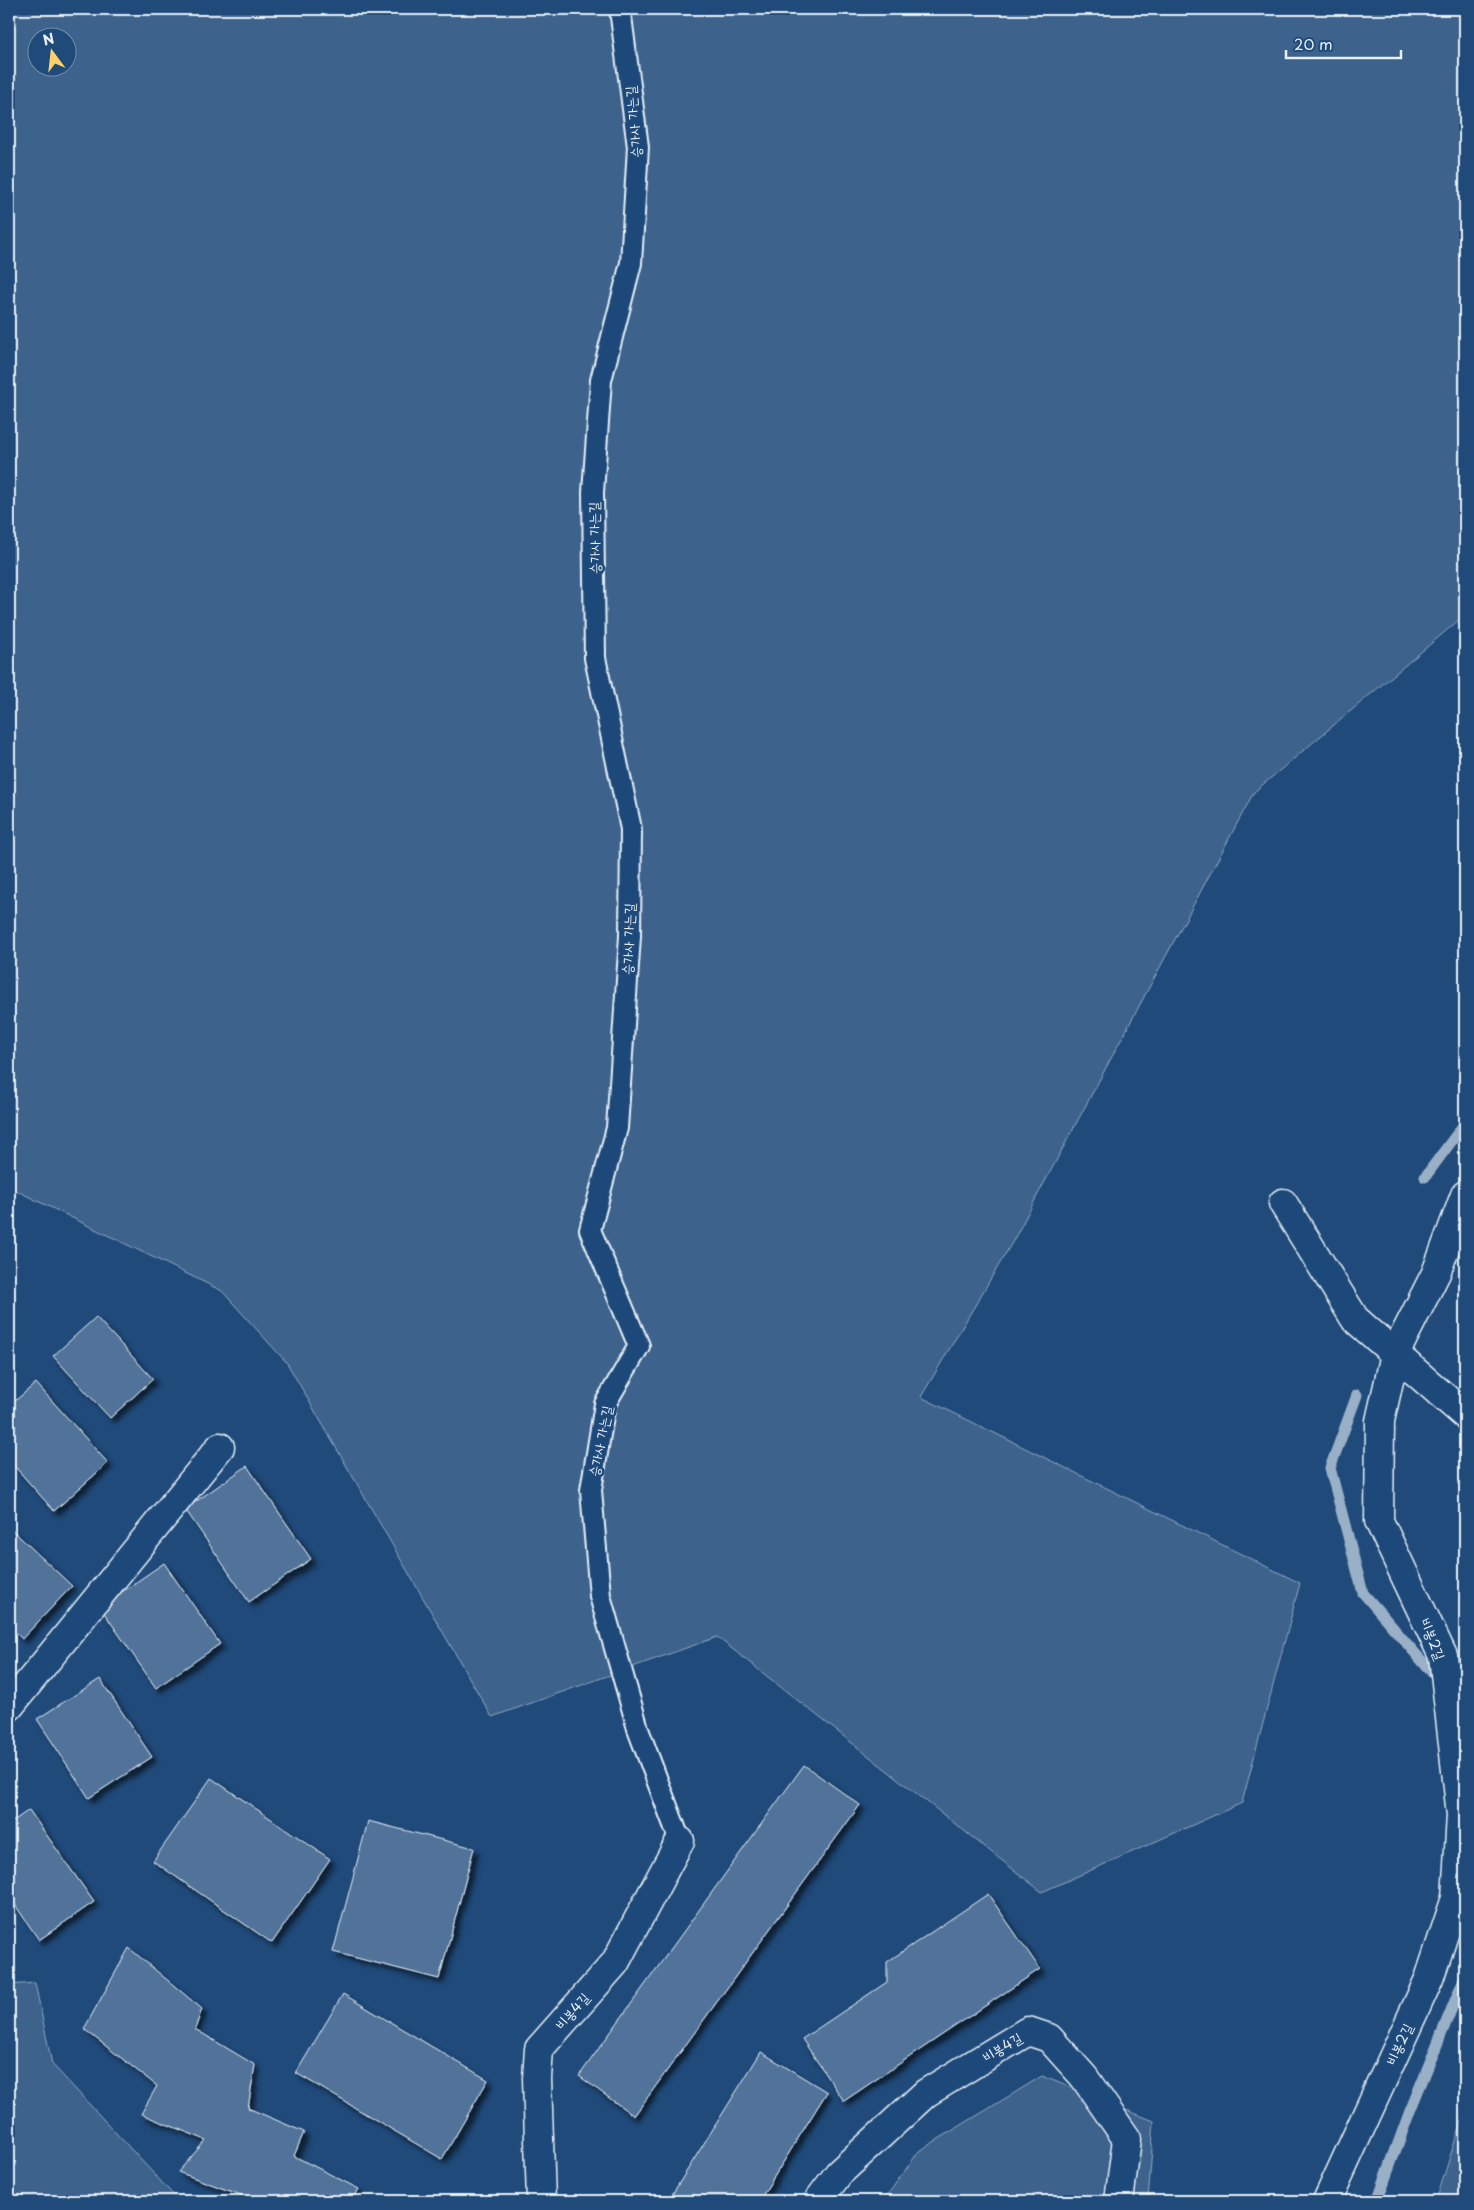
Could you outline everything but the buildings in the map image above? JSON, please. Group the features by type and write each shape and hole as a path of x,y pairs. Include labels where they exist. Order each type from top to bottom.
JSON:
{"street":[{"name":"비봉2길","path":"1327,2201 1429,1979 1456,1898 1461,1815 1443,1656 1379,1521 1380,1420 1395,1354 1436,1273 1465,1195"},
{"path":"1283,1204 1355,1319 1465,1415"},
{"path":"9,1707 220,1447"},
{"name":"비봉4길","path":"541,2201 537,2078 538,2049 614,1963 680,1841"},
{"name":"비봉4길","path":"818,2201 839,2173 926,2093 1028,2031 1049,2038 1084,2077 1127,2139 1119,2201"}],"lane":[{"name":"승가사 가는길","path":"620,9 638,147 631,263 601,380 593,492 595,658 631,829 630,926 617,1128 590,1230 639,1346 605,1404 591,1490 600,1596 639,1732 680,1841"}],"shaded area":[{"path":"9,9 1465,9 1465,615 1254,792 1013,1241 921,1397 1300,1583 1242,1803 1042,1892 717,1637 492,1717 287,1363 222,1291 9,1187"},
{"path":"35,1983 52,2064 179,2201 9,2201 9,1985"},
{"path":"1042,2076 1154,2121 1148,2201 883,2201 919,2151"},
{"path":"1465,2109 1465,2201 1436,2201"}],"waterway":[{"path":"1425,1177 1465,1123"},
{"path":"1357,1395 1330,1468 1363,1593 1441,1683"},
{"path":"1453,1697 1465,1712"},
{"path":"1377,2201 1410,2111 1465,1976"}]}
